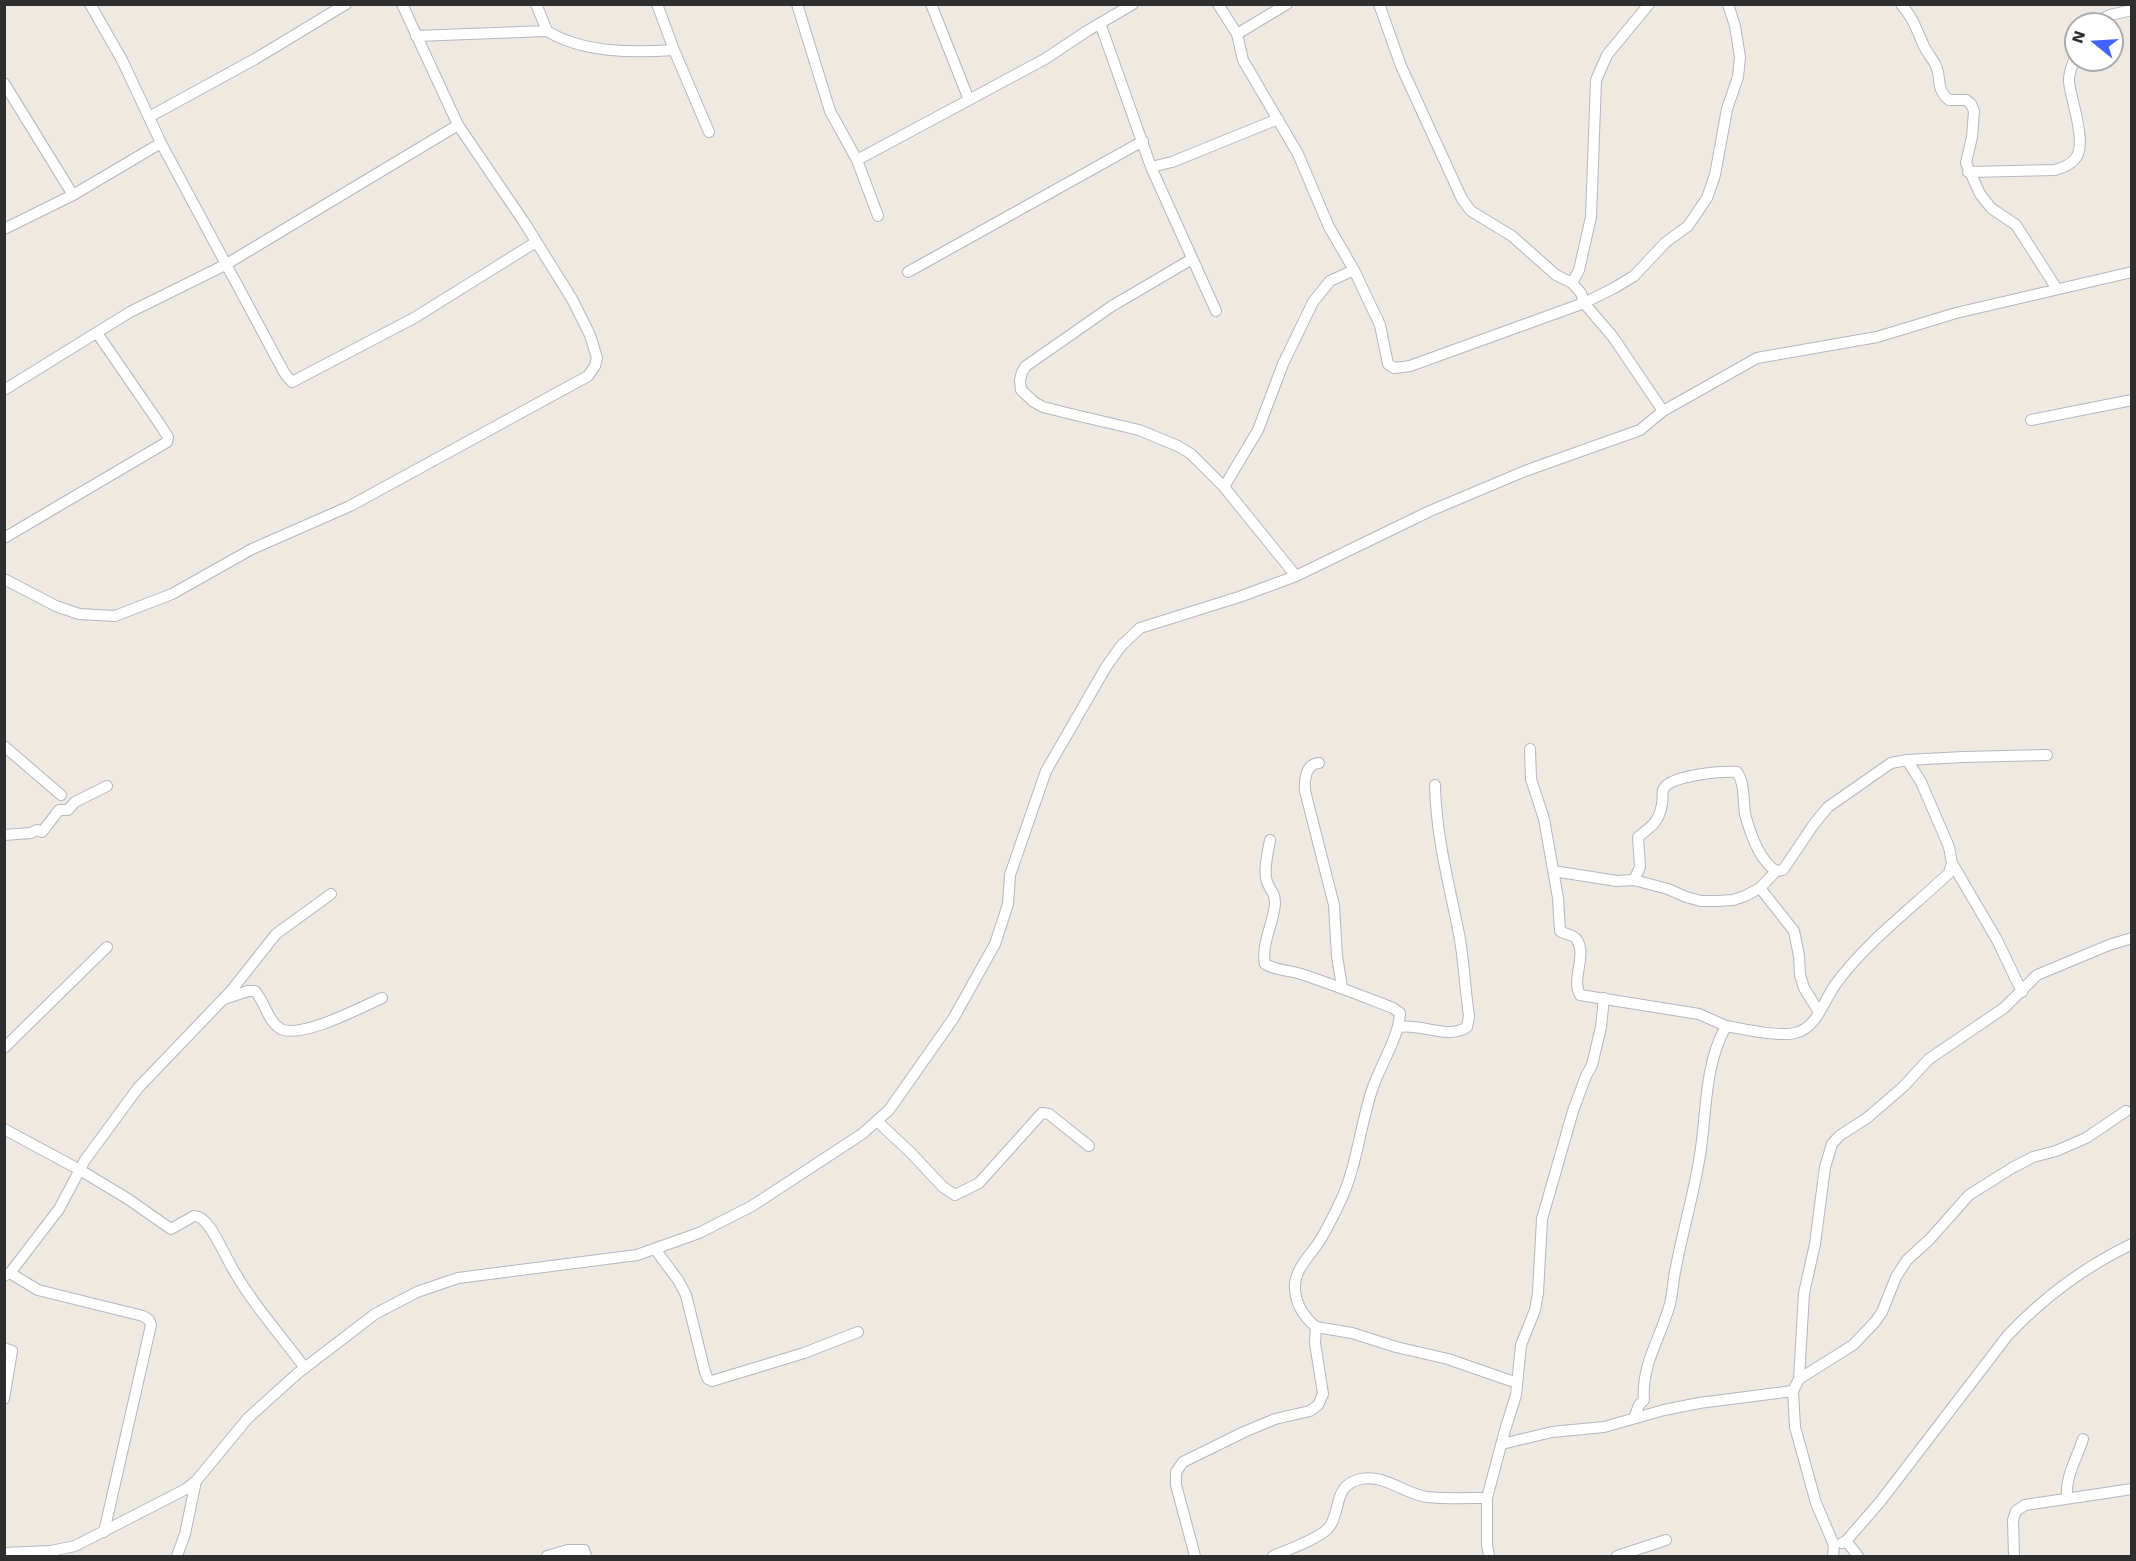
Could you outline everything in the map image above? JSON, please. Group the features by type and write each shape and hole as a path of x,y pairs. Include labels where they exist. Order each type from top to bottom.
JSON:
{"street":[{"path":"90,4 122,60 161,143 225,265 285,374 292,382 414,318 536,242"},
{"path":"149,117 255,59 346,4"},
{"path":"4,579 56,606 79,614 115,616 172,594 252,549 350,506 588,376 595,366 597,358 590,335 573,298 458,125 402,4"},
{"path":"536,4 547,31"},
{"path":"657,4 709,132"},
{"path":"796,4 830,111 857,160 878,216"},
{"path":"930,4 969,100"},
{"path":"857,160 1045,59 1133,4"},
{"path":"1218,4 1237,34 1243,60 1298,154 1329,227 1354,270 1380,325 1388,364 1394,368 1410,366 1584,303 1634,276 1666,242 1688,226 1707,198 1715,175 1725,119 1738,77 1740,57 1735,26 1728,4"},
{"path":"1237,34 1287,4"},
{"path":"1379,4 1401,66 1462,199 1471,211 1512,236 1556,275 1572,284 1581,293 1584,303 1612,337 1663,411"},
{"path":"1572,284 1579,270 1591,217 1596,80 1607,55 1649,4"},
{"path":"1901,4 1914,20 1923,44 1937,69 1939,87 1943,94 1949,100 1966,100 1974,111 1972,137 1966,163 1968,172 1985,201 2016,225 2057,289"},
{"path":"1100,23 1151,167 1216,312"},
{"path":"416,36 547,31 563,41 600,48 674,50"},
{"path":"1968,172 2055,171 2076,159 2080,147 2078,125 2068,80 2071,72"},
{"path":"4,83 73,195"},
{"path":"1151,167 1172,162 1278,119"},
{"path":"4,390 130,312 225,265 458,125"},
{"path":"908,272 1143,141"},
{"path":"4,229 73,195 161,143"},
{"path":"1192,259 1112,306 1026,366 1020,380 1021,390 1043,407 1119,424 1178,446 1191,454 1209,474 1224,486 1296,576"},
{"path":"1224,486 1258,430 1283,364 1313,302 1330,281 1354,270"},
{"path":"4,1553 51,1551 75,1546 186,1489 196,1481 248,1418 305,1368 375,1314 417,1292 458,1278 637,1256 699,1233 752,1206 862,1134 890,1110 953,1019 995,944 1008,904 1010,874 1046,771 1106,667 1121,646 1140,628 1213,606 1296,576 1430,511 1525,471 1640,430 1663,411 1757,358 1877,337 1956,313 2132,272"},
{"path":"4,538 167,442 168,437 97,333"},
{"path":"2031,420 2132,400"},
{"path":"4,746 61,795"},
{"path":"1530,749 1531,779 1544,819 1558,898 1560,931 1578,941 1580,964 1577,991 1586,997 1699,1014 1726,1026 1784,1034 1795,1033 1815,1020 1835,985 1859,957 1949,873 1952,863"},
{"path":"1552,871 1617,881 1634,880 1701,901 1733,900 1760,888 1776,871 1783,870 1828,807 1891,763 1907,760 2047,755"},
{"path":"1907,760 1921,782 1932,813 1949,847 1952,863 1997,940 2022,992"},
{"path":"1319,763 1309,768 1304,783 1334,905 1336,956 1342,987"},
{"path":"1634,880 1640,867 1638,837 1652,827 1659,815 1663,790 1667,783 1680,778 1727,771 1737,772 1742,780 1746,815 1752,834 1765,861 1776,871"},
{"path":"1399,1027 1408,1025 1452,1032 1459,1032 1467,1027 1468,1016 1459,936 1450,900 1436,815 1436,785"},
{"path":"4,836 31,833 37,830 42,832 59,810 68,810 75,802 107,786"},
{"path":"1269,840 1266,874 1268,883 1274,891 1275,901 1263,954 1265,964 1273,969 1297,972 1342,987 1400,1013 1399,1027 1382,1062 1372,1090 1342,1198 1321,1239 1298,1271 1295,1284 1300,1309 1306,1319 1316,1327 1352,1333 1396,1347 1448,1359 1517,1383"},
{"path":"1760,888 1794,932 1804,988 1819,1012"},
{"path":"105,1532 151,1324 143,1316 38,1290 7,1274 59,1209 85,1160 138,1089 221,1001 276,933 331,894"},
{"path":"2132,939 2109,945 2037,975 2004,1008 1929,1059 1917,1069 1903,1087 1867,1118 1839,1136 1832,1144 1825,1167 1815,1244 1803,1293 1799,1379 1793,1391 1795,1427 1807,1475 1833,1551 1846,1542 1880,1502 2019,1324 2038,1304 2067,1282 2132,1244"},
{"path":"4,1048 107,947"},
{"path":"221,1001 248,991 255,991 274,1023 282,1029 290,1030 319,1026 382,998"},
{"path":"1489,1557 1487,1498 1516,1395 1521,1345 1535,1310 1545,1204 1573,1111 1592,1065 1601,1027 1604,998"},
{"path":"1634,1418 1644,1400 1643,1386 1647,1366 1670,1303 1675,1269 1700,1155 1709,1071 1714,1050 1726,1026"},
{"path":"1799,1379 1853,1345 1875,1322 1882,1312 1896,1277 1907,1260 1930,1239 1969,1196 2033,1157 2056,1151 2086,1138 2126,1111"},
{"path":"877,1121 943,1187 955,1195 979,1183 1042,1113 1049,1114 1089,1146"},
{"path":"4,1129 80,1170 171,1229 194,1216 198,1215 202,1218 211,1229 235,1274 305,1368"},
{"path":"655,1249 686,1295 705,1372 708,1379 712,1381 804,1353 858,1332"},
{"path":"1195,1557 1178,1494 1176,1472 1183,1462 1244,1432 1275,1419 1310,1411 1318,1405 1323,1394 1315,1343 1316,1327"},
{"path":"4,1348 12,1352 4,1400"},
{"path":"1502,1444 1552,1432 1604,1427 1699,1403 1793,1391"},
{"path":"1644,1400 1664,1410"},
{"path":"2067,1497 2066,1484 2083,1438"},
{"path":"1273,1557 1329,1528 1343,1490 1359,1479 1371,1478 1424,1497 1487,1498"},
{"path":"177,1557 185,1534 196,1481"},
{"path":"2014,1557 2013,1520 2016,1511 2025,1505 2132,1489"},
{"path":"1617,1557 1666,1540"},
{"path":"1846,1542 1858,1557"},
{"path":"548,1557 568,1550 584,1550 586,1557"}]}
